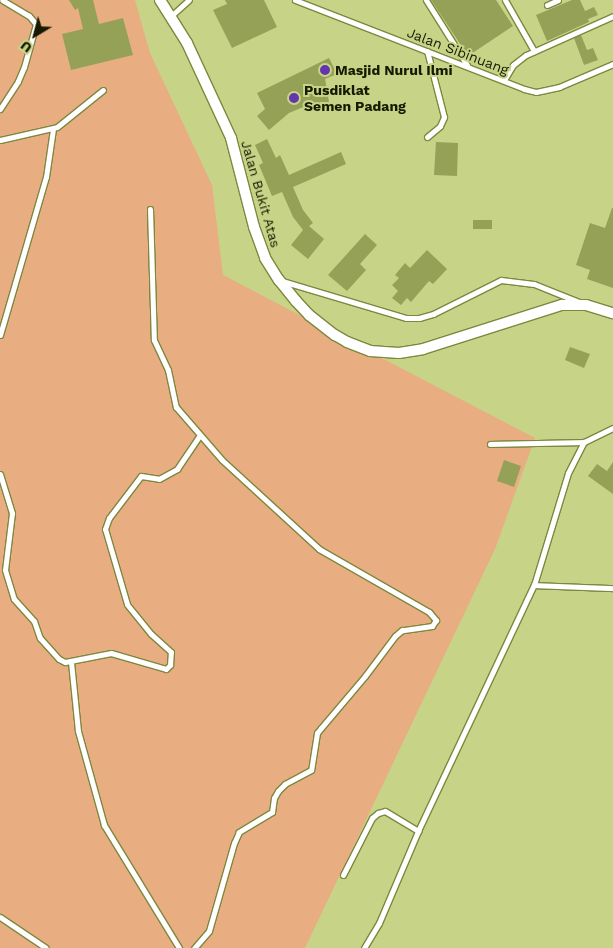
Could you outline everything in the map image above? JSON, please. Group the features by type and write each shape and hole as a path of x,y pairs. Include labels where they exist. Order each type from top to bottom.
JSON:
{"street":[{"name":"Jalan Bukit Atas","path":"160,0 191,52 231,138 254,227 266,258 279,280 309,315 335,335 358,347 386,353 423,349 562,305 586,305 613,312"}],"lane":[{"path":"0,109 18,81 24,67 36,24 30,16 2,0"},
{"path":"171,16 189,0"},
{"name":"Jalan Sibinuang","path":"295,0 536,92 547,90 613,64"},
{"path":"426,0 468,66"},
{"path":"505,0 534,52"},
{"path":"547,5 558,0"},
{"path":"504,80 519,60 613,16"},
{"path":"427,51 444,116 440,126 427,137"},
{"path":"0,140 53,129 103,90"},
{"path":"0,335 46,177 53,129"},
{"path":"150,209 155,345 168,370 173,403 199,436 222,460 319,549 429,612 436,620 432,626 402,630 395,636 365,676 321,728 318,733 311,770 285,784 278,791 274,798 272,812 239,832 234,843 209,931 194,948"},
{"path":"279,280 406,318 419,318 433,314 501,280 534,284 586,305"},
{"path":"490,444 584,442 613,428"},
{"path":"0,474 12,513 3,556 5,570 14,599 34,621 40,638 59,659 71,662 105,653 163,669 170,665 172,656 169,648 151,634 127,604 105,529 109,518 141,476 159,479 177,469 199,436"},
{"path":"364,948 378,923 418,831 534,585 568,472 584,442"},
{"path":"534,585 613,588"},
{"path":"71,662 78,731 104,825 179,948"},
{"path":"343,875 372,818 378,813 385,811 418,831"},
{"path":"0,917 46,948"}],"shaded area":[{"path":"0,0 135,0 150,53 212,185 223,275 535,438 495,549 305,948 0,948"}],"building":[{"path":"69,0 93,0 99,24 123,18 133,55 71,70 62,34 83,29 78,8 75,10"},
{"path":"225,0 264,0 277,27 232,48 213,10 227,4"},
{"path":"431,0 496,0 513,26 468,56"},
{"path":"572,0 580,0 585,11 594,7 598,15 588,19 589,22 547,41 536,15"},
{"path":"581,35 587,50 593,48 598,60 584,65 574,38"},
{"name":"Pusdiklat Semen Padang","path":"329,58 337,74 325,79 329,102 308,105 289,113 269,130 257,116 265,109 257,93"},
{"path":"267,139 276,158 280,155 289,175 341,152 346,164 293,187 303,210 313,223 309,226 324,239 308,259 291,245 303,230 293,217 282,192 272,196 259,165 263,163 255,145"},
{"path":"436,142 458,143 457,176 434,175"},
{"path":"612,208 613,288 587,279 590,270 576,265 590,223 605,228"},
{"path":"473,220 492,220 492,229 473,229"},
{"path":"365,234 377,245 360,264 366,270 347,291 328,275"},
{"path":"427,250 447,269 433,284 429,281 411,302 407,298 401,305 392,298 398,291 392,285 399,278 395,275 405,263 410,268"},
{"path":"570,347 590,354 584,368 565,360"},
{"path":"504,460 521,466 514,487 497,481"},
{"path":"613,462 613,494 588,476 597,464 607,471"}],"place":[{"name":"Masjid Nurul Ilmi","path":"325,70"},
{"name":"Pusdiklat Semen Padang","path":"294,98"}]}
